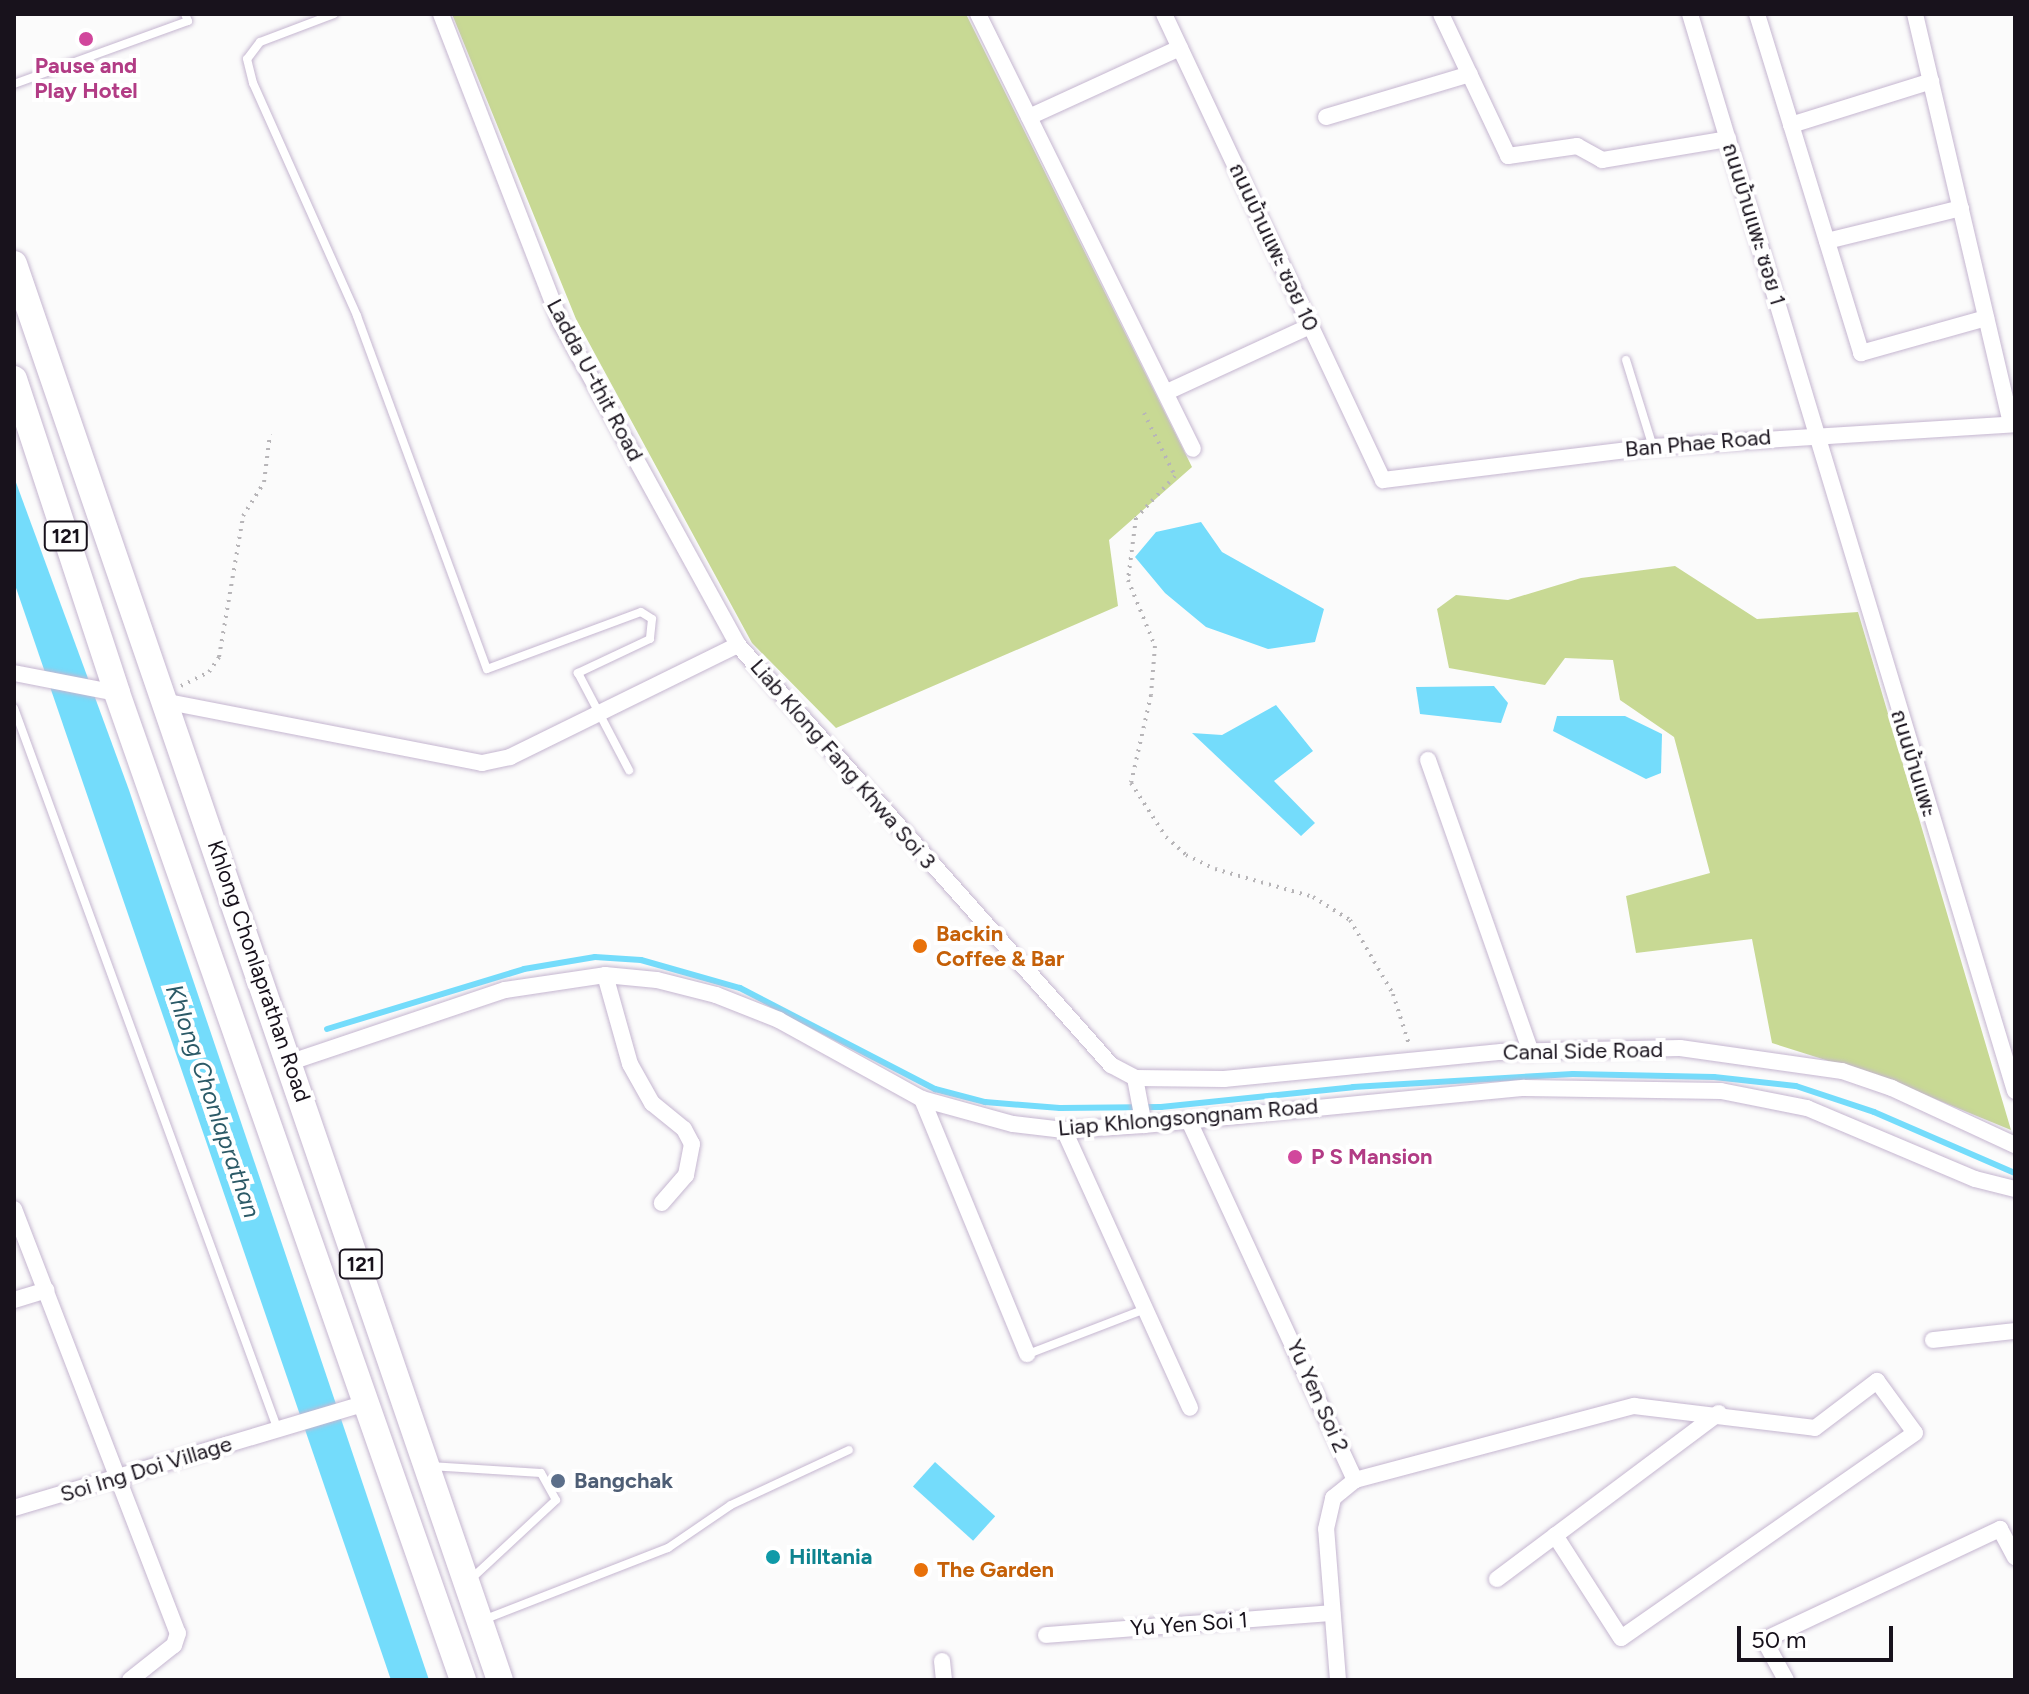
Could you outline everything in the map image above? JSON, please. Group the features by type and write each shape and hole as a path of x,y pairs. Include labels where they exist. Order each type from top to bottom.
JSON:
{"main road":[{"name":"Khlong Chonlaprathan Road","path":"14,264 430,1466 500,1680"},
{"name":"Khlong Chonlaprathan Road","path":"14,379 117,693 463,1680"},
{"path":"98,631 119,671 137,679 145,665 136,623"},
{"path":"171,848 182,802 158,727 165,723 174,733"}],"street":[{"name":"Ladda U-thit Road","path":"441,14 561,323 738,645"},
{"path":"978,14 1193,449"},
{"name":"ถนนบ้านแพะ ซอย 10","path":"1164,14 1383,480"},
{"path":"1441,14 1508,156 1577,146 1602,160 1728,139"},
{"name":"ถนนบ้านแพะ ซอย 1","path":"1690,14 1818,434"},
{"path":"1757,14 1861,353 1986,318"},
{"path":"1915,14 2013,424"},
{"path":"1029,117 1180,48"},
{"path":"1326,117 1470,74"},
{"path":"1791,125 1931,81"},
{"path":"1827,241 1961,208"},
{"path":"1167,392 1310,326"},
{"name":"Ban Phae Road","path":"1383,480 1653,447 1818,434 2013,424"},
{"name":"ถนนบ้านแพะ","path":"1818,434 2015,1091"},
{"name":"Liab Klong Fang Khwa Soi 3","path":"162,695 482,763 510,757 738,645 1092,1048 1135,1078"},
{"path":"14,673 117,693"},
{"path":"1428,760 1531,1052"},
{"path":"605,975 630,1064 652,1103 684,1129 692,1144 686,1175 662,1203"},
{"name":"Liap Khlongsongnam Road","path":"291,1062 505,990 605,975 657,980 716,995 779,1020 922,1099 974,1117 1064,1130 1189,1121 1524,1088 1721,1091 1807,1108 1975,1179 2015,1189"},
{"name":"Canal Side Road","path":"1135,1078 1224,1079 1531,1052 1680,1048 1781,1059 1892,1088 2015,1145"},
{"path":"1135,1078 1144,1125"},
{"path":"922,1099 1027,1354"},
{"name":"Yu Yen Soi 2","path":"1189,1121 1355,1480 1333,1498 1326,1529 1338,1680"},
{"path":"1064,1130 1190,1408"},
{"path":"14,1209 178,1633 174,1645 130,1680"},
{"path":"14,1300 46,1290"},
{"path":"1933,1340 2015,1331"},
{"path":"1355,1480 1594,1413 1634,1406 1719,1413 1798,1429 1815,1428 1877,1381 1915,1433 1621,1638 1555,1535"},
{"name":"Soi Ing Doi Village","path":"14,1508 367,1403"},
{"path":"1497,1579 1719,1413"},
{"path":"1786,1680 1764,1640 2000,1529 2015,1557"},
{"name":"Yu Yen Soi 1","path":"1046,1635 1332,1613"},
{"path":"942,1661 944,1680"}],"lane":[{"path":"14,84 188,21 185,14"},
{"path":"334,14 260,42 247,59 253,83 357,316 487,669 641,612 652,619 650,639 578,673 629,770"},
{"path":"1626,360 1653,447"},
{"path":"14,708 278,1430"},
{"path":"1027,1354 1145,1309"},
{"path":"482,1621 668,1548 731,1505 849,1450"},
{"path":"430,1466 541,1473 556,1500 469,1581"}],"path":[{"path":"1144,413 1175,476 1136,518 1128,580 1155,646 1151,695 1131,783 1166,837 1186,855 1215,869 1313,897 1350,920 1393,994 1415,1060"},
{"path":"162,695 194,684 219,657 243,516 264,482 270,434"}],"green space":[{"path":"452,14 966,14 1192,467 1109,540 1118,606 836,728 752,643 576,319"},
{"path":"1675,566 1757,619 1858,612 2011,1130 1889,1080 1772,1043 1752,939 1636,953 1626,896 1710,873 1674,737 1620,700 1613,660 1565,658 1545,685 1449,668 1437,609 1456,595 1508,600 1581,578"}],"water":[{"name":"Khlong Chonlaprathan","path":"14,477 129,790 429,1680 391,1680 14,582"},
{"path":"1201,522 1222,552 1324,609 1315,642 1268,649 1206,627 1165,593 1135,557 1156,532"},
{"path":"1494,686 1508,703 1501,723 1420,714 1416,687"},
{"path":"1276,705 1313,751 1274,781 1315,823 1301,836 1192,733 1222,735"},
{"path":"1557,716 1625,716 1662,734 1661,773 1646,779 1553,731"},
{"path":"935,1462 995,1516 973,1541 913,1487"}],"waterway":[{"path":"327,1029 524,969 595,957 641,960 740,988 935,1089 985,1102 1060,1108 1161,1107 1353,1087 1573,1074 1714,1077 1796,1086 1874,1112 2015,1173"}],"place":[{"name":"Pause and Play Hotel","path":"86,39"},
{"name":"Backin Coffee & Bar","path":"920,946"},
{"name":"P S Mansion","path":"1295,1157"},
{"name":"Bangchak","path":"558,1481"},
{"name":"Hilltania","path":"773,1557"},
{"name":"The Garden","path":"921,1570"}]}
